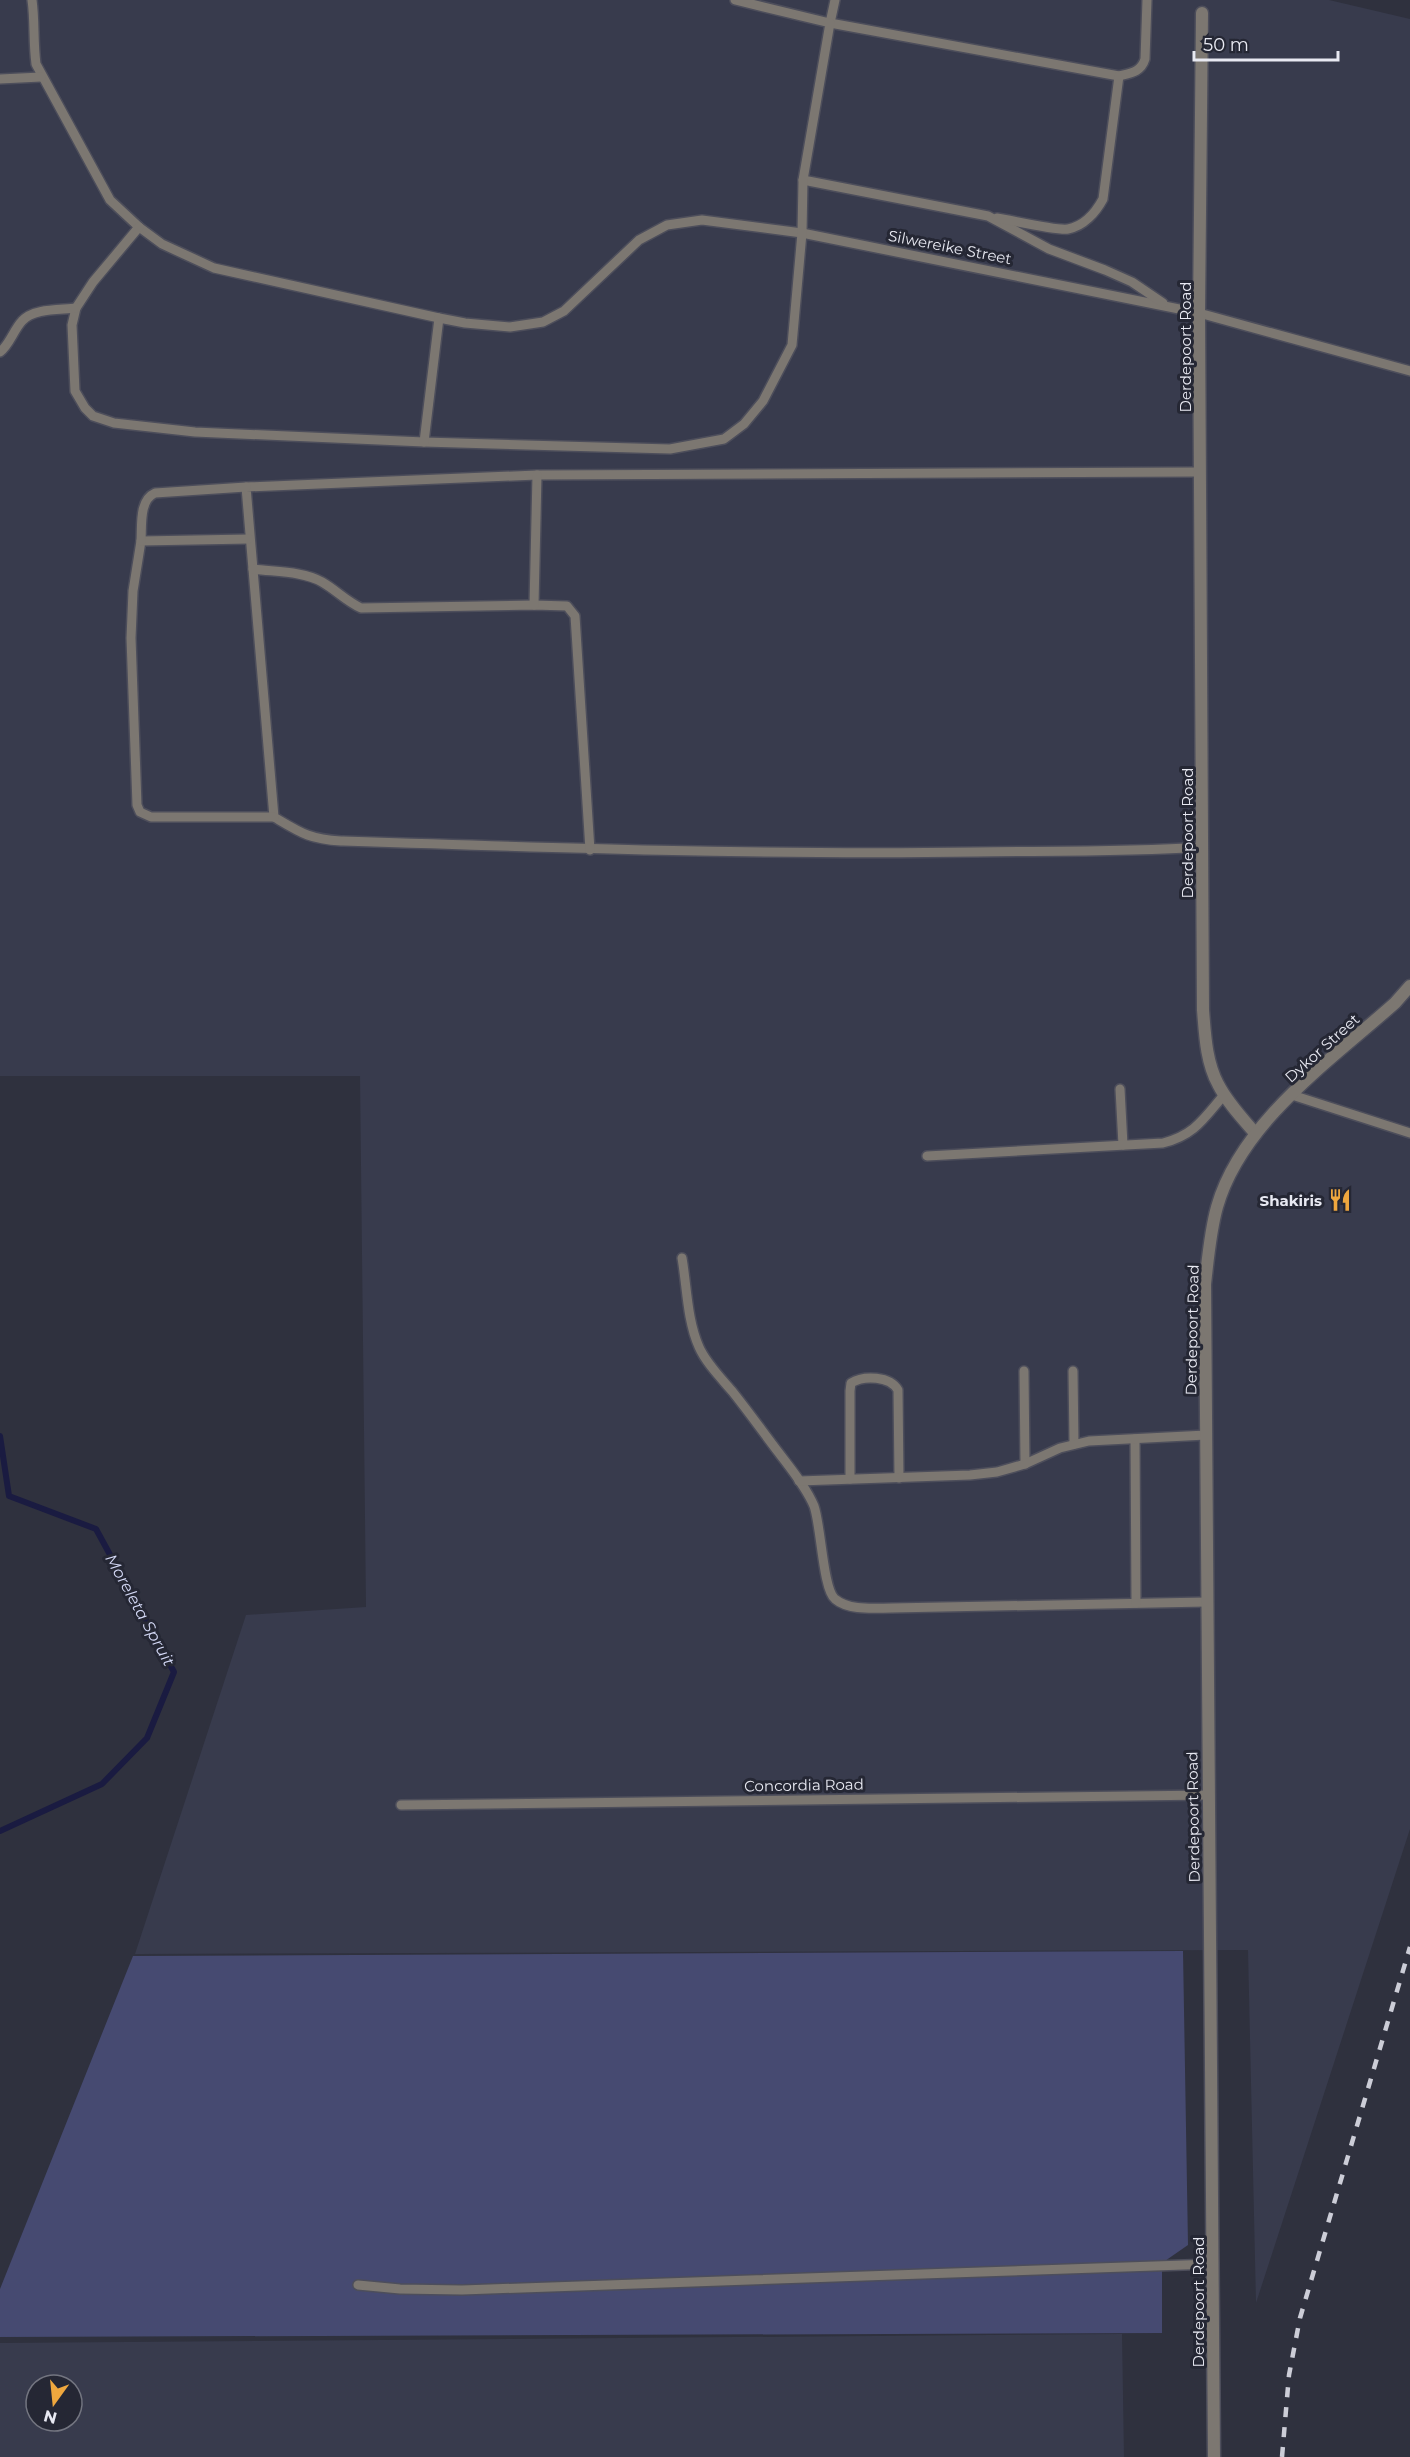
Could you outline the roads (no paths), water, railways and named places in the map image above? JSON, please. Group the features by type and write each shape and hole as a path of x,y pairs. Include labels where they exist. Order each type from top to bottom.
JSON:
{"street":[{"name":"Derdepoort Road","path":"1202,13 1199,313 1203,1010 1209,1056 1216,1080 1224,1095 1255,1133 1232,1170 1217,1206 1205,1284 1214,2457"},
{"name":"Dykor Street","path":"1255,1133 1292,1095 1395,1003 1410,986"}],"lane":[{"name":"Silwereike Street","path":"32,0 36,64 110,200 139,227 162,244 214,268 439,318 510,327 543,322 564,310 639,240 667,225 702,220 802,233 1168,306 1410,371"},
{"path":"735,0 830,23 1119,76 1137,71 1143,66 1147,0"},
{"path":"139,227 93,282 76,308 72,325 75,391 85,408 93,416 114,423 195,432 424,442 670,449 724,439 744,424 763,401 792,345 802,233 803,180 835,0"},
{"path":"803,180 1067,229 1083,222 1096,211 1103,199 1119,76"},
{"path":"0,79 42,77"},
{"path":"988,216 1049,249 1131,282 1168,306"},
{"path":"0,352 6,347 22,320 34,313 76,308"},
{"path":"424,442 439,318"},
{"path":"1200,472 537,475 155,493 148,496 144,503 133,591 131,638 136,805 140,812 151,817 274,816 302,835 316,839 590,850 856,854 1150,850 1202,847"},
{"path":"534,605 537,475"},
{"path":"246,487 274,816"},
{"path":"141,541 249,539"},
{"path":"253,569 320,580 346,602 361,608 567,606 574,616 590,850"},
{"path":"1120,1089 1123,1145"},
{"path":"927,1156 1163,1143 1181,1139 1196,1129 1224,1095"},
{"path":"1292,1095 1410,1133"},
{"path":"682,1258 692,1324 700,1349 799,1481 814,1507 830,1594 844,1604 892,1608 1206,1602"},
{"path":"1024,1371 1025,1464"},
{"path":"1073,1371 1074,1444"},
{"path":"850,1479 850,1391 851,1383 858,1378 884,1379 894,1383 898,1390 899,1478"},
{"path":"799,1481 997,1472 1025,1464 1060,1448 1089,1441 1206,1435"},
{"path":"1135,1439 1136,1604"},
{"name":"Concordia Road","path":"400,1804 1208,1795"},
{"path":"358,2285 400,2289 462,2290 1213,2264"}],"waterway":[{"name":"Moreleta Spruit","path":"0,1436 9,1496 96,1529 174,1672 147,1738 102,1784 0,1831"}],"railway":[{"path":"1282,2457 1289,2375 1300,2318 1410,1947"}],"place":[{"name":"Shakiris","path":"1340,1200"}]}
